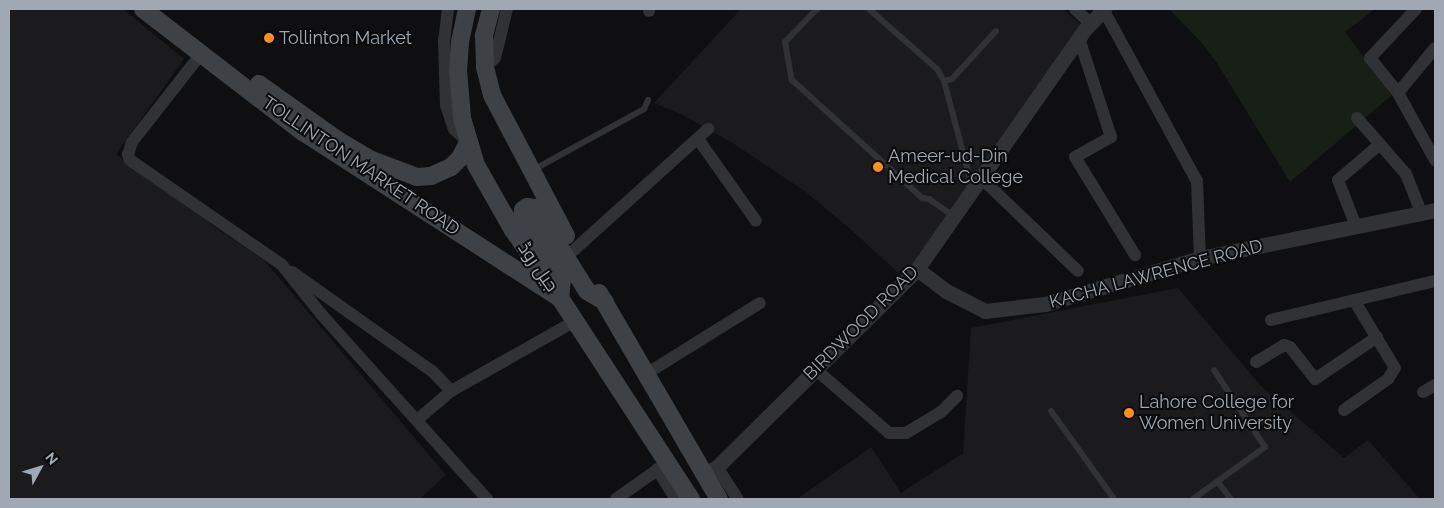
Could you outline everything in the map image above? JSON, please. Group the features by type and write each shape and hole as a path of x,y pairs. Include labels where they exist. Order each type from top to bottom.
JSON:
{"main road":[{"name":"TOLLINTON MARKET ROAD","path":"143,9 303,132 560,298"},
{"name":"TOLLINTON MARKET ROAD","path":"162,9 258,83 336,139 369,159 417,177 431,176 451,167 460,158 468,142"},
{"name":"جیل روڈ","path":"467,9 460,42 458,70 462,118 476,165 493,199 527,253 575,321 662,466 690,499"},
{"path":"491,9 484,36 485,67 498,110 574,250 646,374 711,470 719,499"},
{"path":"560,298 562,280 522,219 523,210 527,207 531,206 538,212 587,291 605,302"}],"street":[{"path":"485,67 495,58 507,9"},
{"path":"1075,9 1091,24"},
{"path":"1416,9 1370,58 1398,93 1435,160"},
{"path":"446,10 444,41 446,106 454,129 468,142"},
{"path":"1102,10 1197,181 1200,258"},
{"name":"BIRDWOOD ROAD","path":"711,470 917,269 1079,38 1102,10"},
{"path":"1079,38 1111,137 1075,157 1135,255"},
{"path":"1398,93 1435,48"},
{"path":"201,54 132,142 128,154 130,160 432,371 451,391"},
{"path":"1358,118 1406,174 1428,211"},
{"path":"574,250 708,129"},
{"path":"698,139 756,221"},
{"path":"1356,226 1338,180 1380,144"},
{"path":"977,184 1078,272"},
{"name":"KACHA LAWRENCE ROAD","path":"917,269 946,291 985,311 1045,304 1200,258 1428,211"},
{"path":"282,265 321,314 487,499"},
{"path":"1271,320 1435,281"},
{"path":"1344,410 1393,373 1395,368 1354,300"},
{"path":"646,374 760,303"},
{"path":"418,420 451,391 575,321"},
{"path":"1256,362 1284,345 1290,347 1315,379 1377,337"},
{"path":"814,368 889,433 906,433 941,412 957,396"},
{"path":"1422,392 1435,385"},
{"path":"616,499 662,466 676,499"},
{"path":"711,470 738,499"}],"lane":[{"path":"817,9 786,42 792,80 922,198 929,199 953,216"},
{"path":"869,9 937,69 944,81 977,184"},
{"path":"944,81 952,79 996,31"},
{"path":"531,171 644,109 648,100"},
{"path":"1193,499 1266,445 1214,370"},
{"path":"1051,411 1114,499"},
{"path":"1218,482 1231,499"}],"shaded area":[{"path":"9,9 123,9 184,59 116,154 202,213 210,224 263,259 446,475 420,499 9,499"},
{"name":"Ameer-ud-Din Medical College","path":"741,9 1063,9 1085,29 906,280 806,192 731,142 679,113 654,103"},
{"path":"1169,9 1375,9 1345,32 1392,95 1290,182 1217,63 1202,43"},
{"name":"Lahore College for Women University","path":"1178,288 1261,386 1344,458 1368,440 1420,499 797,499 871,447 901,493 963,453 971,328"}],"place":[{"name":"Tollinton Market","path":"269,38"},
{"name":"Ameer-ud-Din Medical College","path":"878,167"},
{"name":"Lahore College for Women University","path":"1129,413"}]}
